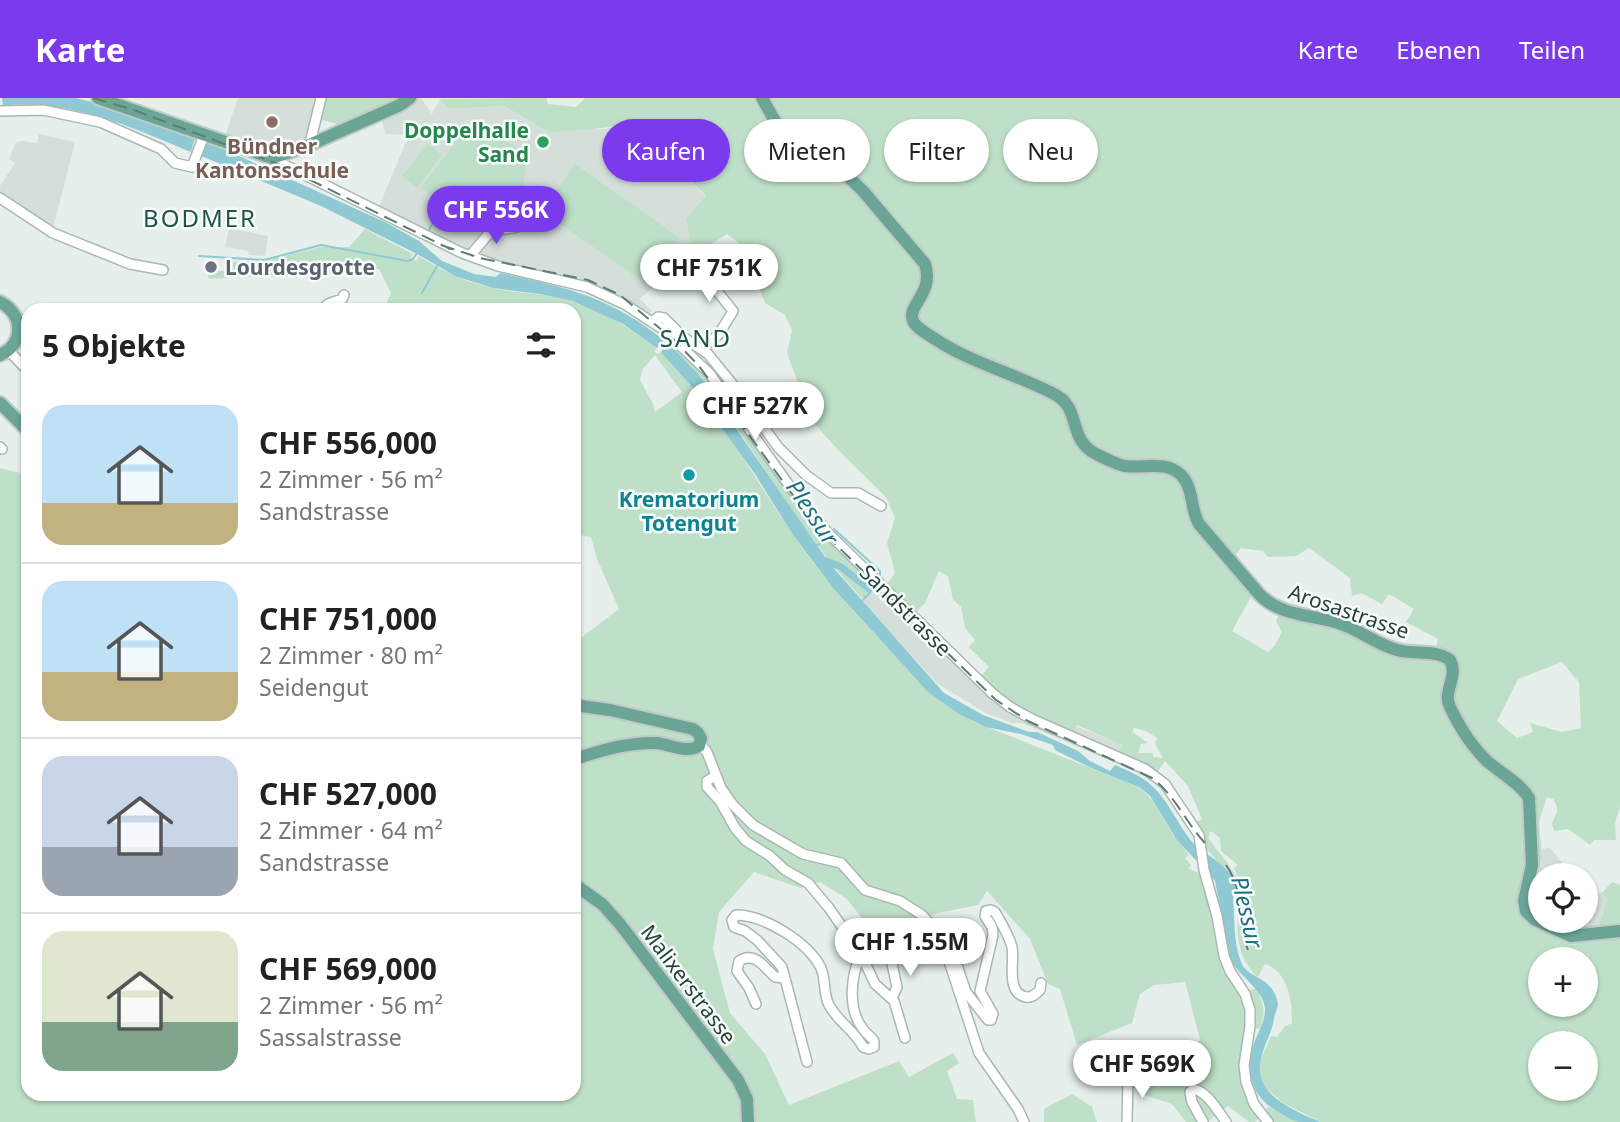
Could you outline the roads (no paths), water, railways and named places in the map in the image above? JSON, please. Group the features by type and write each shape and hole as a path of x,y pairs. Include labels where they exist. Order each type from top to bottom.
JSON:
{"main road":[{"path":"98,98 124,102 203,137 275,158 400,105 410,98"},
{"path":"762,98 772,119"},
{"name":"Arosastrasse","path":"854,182 925,264 927,287 912,312 912,318 918,327 980,364 1060,397 1071,410 1080,442 1091,451 1126,466 1166,466 1179,472 1189,489 1194,514 1202,529 1270,604 1287,612 1342,625 1395,650 1439,654 1450,660 1454,670 1447,698 1450,708 1481,755 1529,798 1532,865 1524,901 1526,911 1535,919 1571,936 1620,931"},
{"path":"0,302 13,311 19,325 17,341 5,353"},
{"path":"0,403 21,424"},
{"path":"581,706 693,729 700,735 700,744 691,750 663,744 629,745 581,757"},
{"name":"Malixerstrasse","path":"581,889 602,904 620,923 738,1080 747,1099 748,1122"}],"street":[{"path":"313,143 321,98"},
{"path":"0,111 48,111 100,122 161,149 175,163 192,167 203,137"},
{"name":"Sandstrasse","path":"275,158 470,256 498,266 587,287 653,321 677,340 710,374 791,488 829,534 992,693 1020,713 1155,775 1169,789 1200,841 1225,961 1245,994 1250,1010 1251,1022 1244,1065 1247,1088 1257,1109 1268,1122"},
{"path":"0,198 53,233 130,264 163,270"},
{"path":"470,256 491,231 518,227"},
{"path":"685,263 717,291 733,312 718,336 702,349"},
{"path":"330,303 342,299 344,295"},
{"path":"653,321 658,317 664,318 679,334 702,349 727,376 778,447 806,475 836,495 858,493 881,506"},
{"path":"5,353 21,366"},
{"path":"700,744 707,752 715,776 733,805 761,832 803,854 841,863 865,890 906,904 931,924 942,940 979,1053 1024,1122"},
{"path":"715,776 707,781 707,787 722,804 741,835 785,870 812,887 861,954 875,984 892,998 905,1038"},
{"path":"931,924 945,928 967,992 988,1020 993,1018 993,1014 980,991 993,935 992,927 985,916 986,911 991,909 996,914 1010,943 1016,990 1022,996 1031,997 1039,992 1041,983"},
{"path":"807,1062 781,966 757,940 732,925 732,919 734,916 743,916 795,938 804,946 822,971 827,999 833,1010 863,1047 870,1049 874,1046 874,1041 861,1027 854,1006 852,982 861,954"},
{"path":"889,950 897,989 892,998"},
{"path":"756,1004 737,971 739,961 747,957 754,958 775,977 785,978"},
{"path":"1127,1122 1128,1079"},
{"path":"1203,1122 1190,1098 1191,1091 1195,1088 1204,1094 1226,1122"}],"water":[{"path":"2,98 75,98 105,105 195,138 191,152 100,117 52,107 3,105"},
{"path":"206,141 387,223 419,241 442,261 474,274 496,277 500,273 567,289 625,313 664,340 657,348 623,324 581,303 493,288 455,276 321,206 199,155"},
{"path":"668,343 698,374 830,564 944,693 983,715 1029,732 1037,732 1078,751 1090,761 1110,771 1115,765 1144,779 1164,800 1196,846 1226,869 1234,881 1235,930 1241,962 1244,968 1271,988 1278,1004 1261,1059 1263,1082 1269,1091 1288,1106 1321,1122 1291,1120 1264,1101 1254,1087 1250,1060 1264,1019 1263,1001 1231,961 1215,881 1177,840 1150,796 1141,788 1055,750 1053,745 1021,734 986,727 959,714 928,692 833,588 793,535 755,474 691,386 661,352"}],"waterway":[{"path":"428,232 439,212"},
{"path":"199,256 264,260 321,245 408,261 417,253"},
{"path":"422,293 437,266"},
{"name":"Plessur","path":"834,529 880,571 880,579"},
{"name":"Plessur","path":"816,546 827,539"},
{"name":"Plessur","path":"819,558 841,567 868,588"},
{"path":"863,600 875,587"}],"railway":[{"path":"93,98 131,109 278,164 450,249"},
{"path":"441,245 480,258 588,280 620,295 675,341 699,366 792,494 830,539 996,700 1028,721 1152,778 1167,793 1205,843"},
{"path":"1226,865 1236,886 1248,950"}],"place":[{"name":"Bündner Kantonsschule","path":"272,122"},
{"name":"Doppelhalle Sand","path":"543,142"},
{"name":"Lourdesgrotte","path":"211,267"},
{"name":"Krematorium Totengut","path":"689,475"}],"district":[{"name":"BODMER","path":"200,217"},
{"name":"SAND","path":"696,337"}]}
